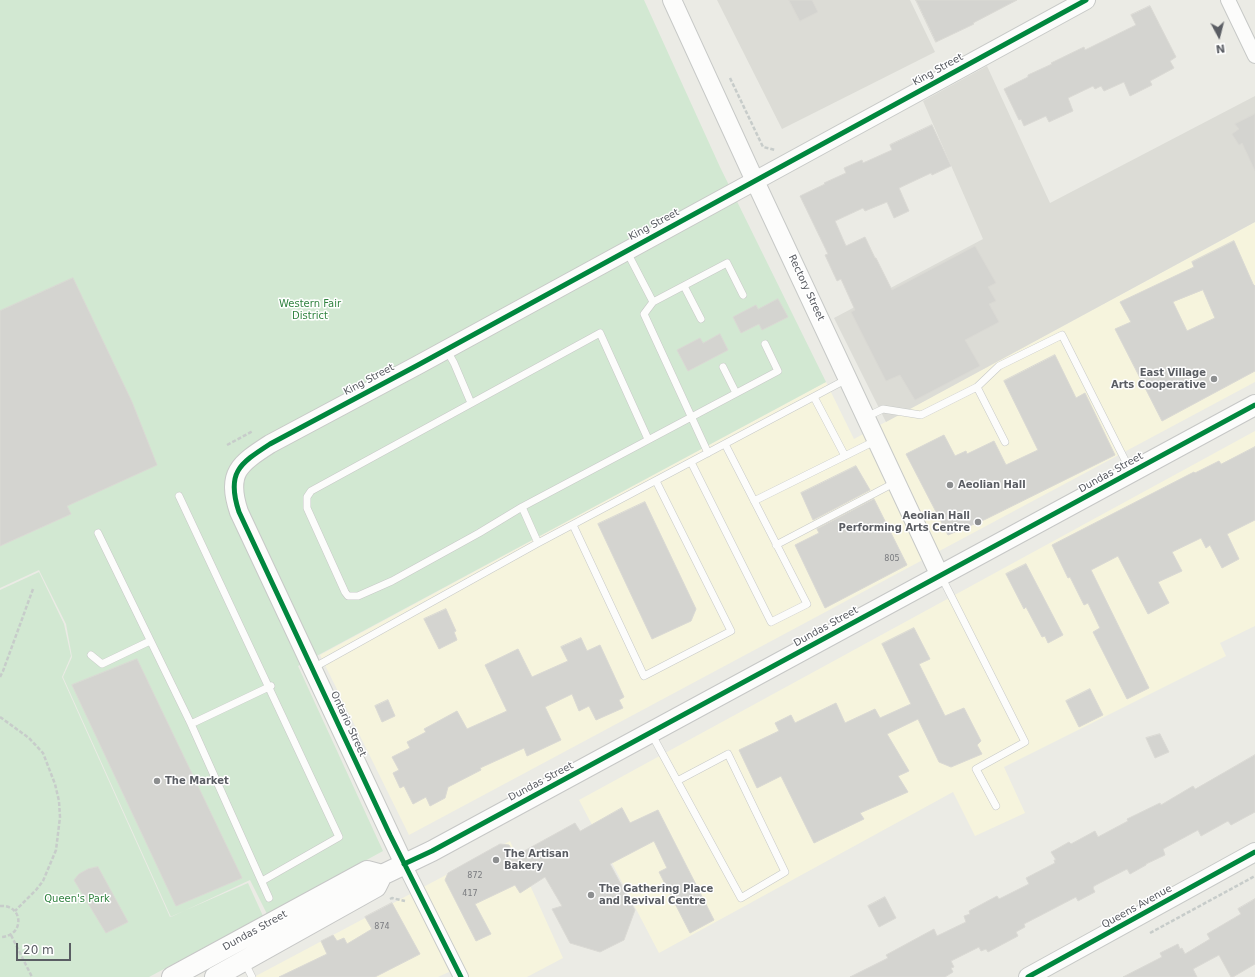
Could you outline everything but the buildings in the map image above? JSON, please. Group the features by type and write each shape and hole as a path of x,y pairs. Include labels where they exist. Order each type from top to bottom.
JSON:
{"main road":[{"name":"Dundas Street","path":"214,977 248,969 376,887 382,875 432,851 651,733 1255,404"},
{"name":"Dundas Street","path":"172,977 367,871 382,875"}],"street":[{"name":"Rectory Street","path":"672,0 940,576"},
{"name":"King Street","path":"236,474 242,464 249,457 270,444 1086,0"},
{"path":"1228,0 1255,56"},
{"name":"Ontario Street","path":"236,474 234,493 239,512 404,864 461,977"},
{"name":"Queens Avenue","path":"1028,977 1255,852"}],"lane":[{"path":"626,250 653,302"},
{"path":"708,453 644,314 653,302 727,263 743,295"},
{"path":"684,286 701,319"},
{"path":"648,439 600,333 311,491 306,501 308,512 345,592 348,596 358,596 392,581 648,439 778,371 765,344"},
{"path":"866,417 883,409 921,415 977,387 999,366 1062,335 1132,472"},
{"path":"446,349 454,363 471,403"},
{"path":"723,367 736,393"},
{"path":"312,668 538,543 848,378"},
{"path":"977,387 1004,442"},
{"path":"814,397 845,456"},
{"path":"754,501 877,440"},
{"path":"691,462 771,622 807,604 725,444"},
{"path":"573,525 644,676 731,631 656,480"},
{"path":"776,545 897,482"},
{"path":"179,496 339,837 262,881"},
{"path":"522,508 538,543"},
{"path":"98,533 191,724 270,898"},
{"path":"940,576 1025,742 976,769 996,806"},
{"path":"91,655 102,664 150,641"},
{"path":"191,724 269,686"},
{"path":"651,733 677,781 741,898 785,872 728,754 677,781"}],"path":[{"path":"729,78 763,147 775,150 782,146"},
{"path":"0,677 33,589"},
{"path":"0,717 29,738 43,753 55,784 59,801 60,818 56,850 43,881 15,911"},
{"path":"1144,936 1255,876"},
{"path":"0,906 8,906 15,911 18,917 17,927 11,935 0,937"},
{"path":"11,935 32,977"}],"shaded area":[{"path":"717,0 910,0 935,52 782,129"},
{"path":"987,66 1050,203 1255,96 1255,222 886,422 834,318 983,239 923,101"},
{"path":"1255,222 1255,382 409,835 320,655 826,382 854,439"},
{"path":"1255,431 1255,626 1220,643 1226,656 1004,767 1025,813 975,836 953,792 659,953 579,800"},
{"path":"510,841 563,958 527,977 456,977 449,972 438,977 254,977"}],"green space":[{"name":"Western Fair District","path":"0,0 644,0 720,167 826,382 298,666 383,851 267,914 250,880 171,917 63,677 72,657 66,624 39,570 0,588"},
{"name":"Queen's Park","path":"39,572 64,624 71,656 62,677 170,917 248,883 263,916 149,977 0,977 0,590"}],"cycle path":[{"path":"461,977 390,835 239,512 235,499 234,488 238,471 250,458 270,444 418,365 1086,0"},
{"path":"404,864 432,851 1255,405"},
{"path":"1028,977 1255,852"}],"place":[{"name":"East Village Arts Cooperative","path":"1214,379"},
{"name":"Aeolian Hall","path":"950,485"},
{"name":"Aeolian Hall Performing Arts Centre","path":"978,522"},
{"name":"The Market","path":"157,781"},
{"name":"The Artisan Bakery","path":"496,860"},
{"name":"The Gathering Place and Revival Centre","path":"591,895"}]}
